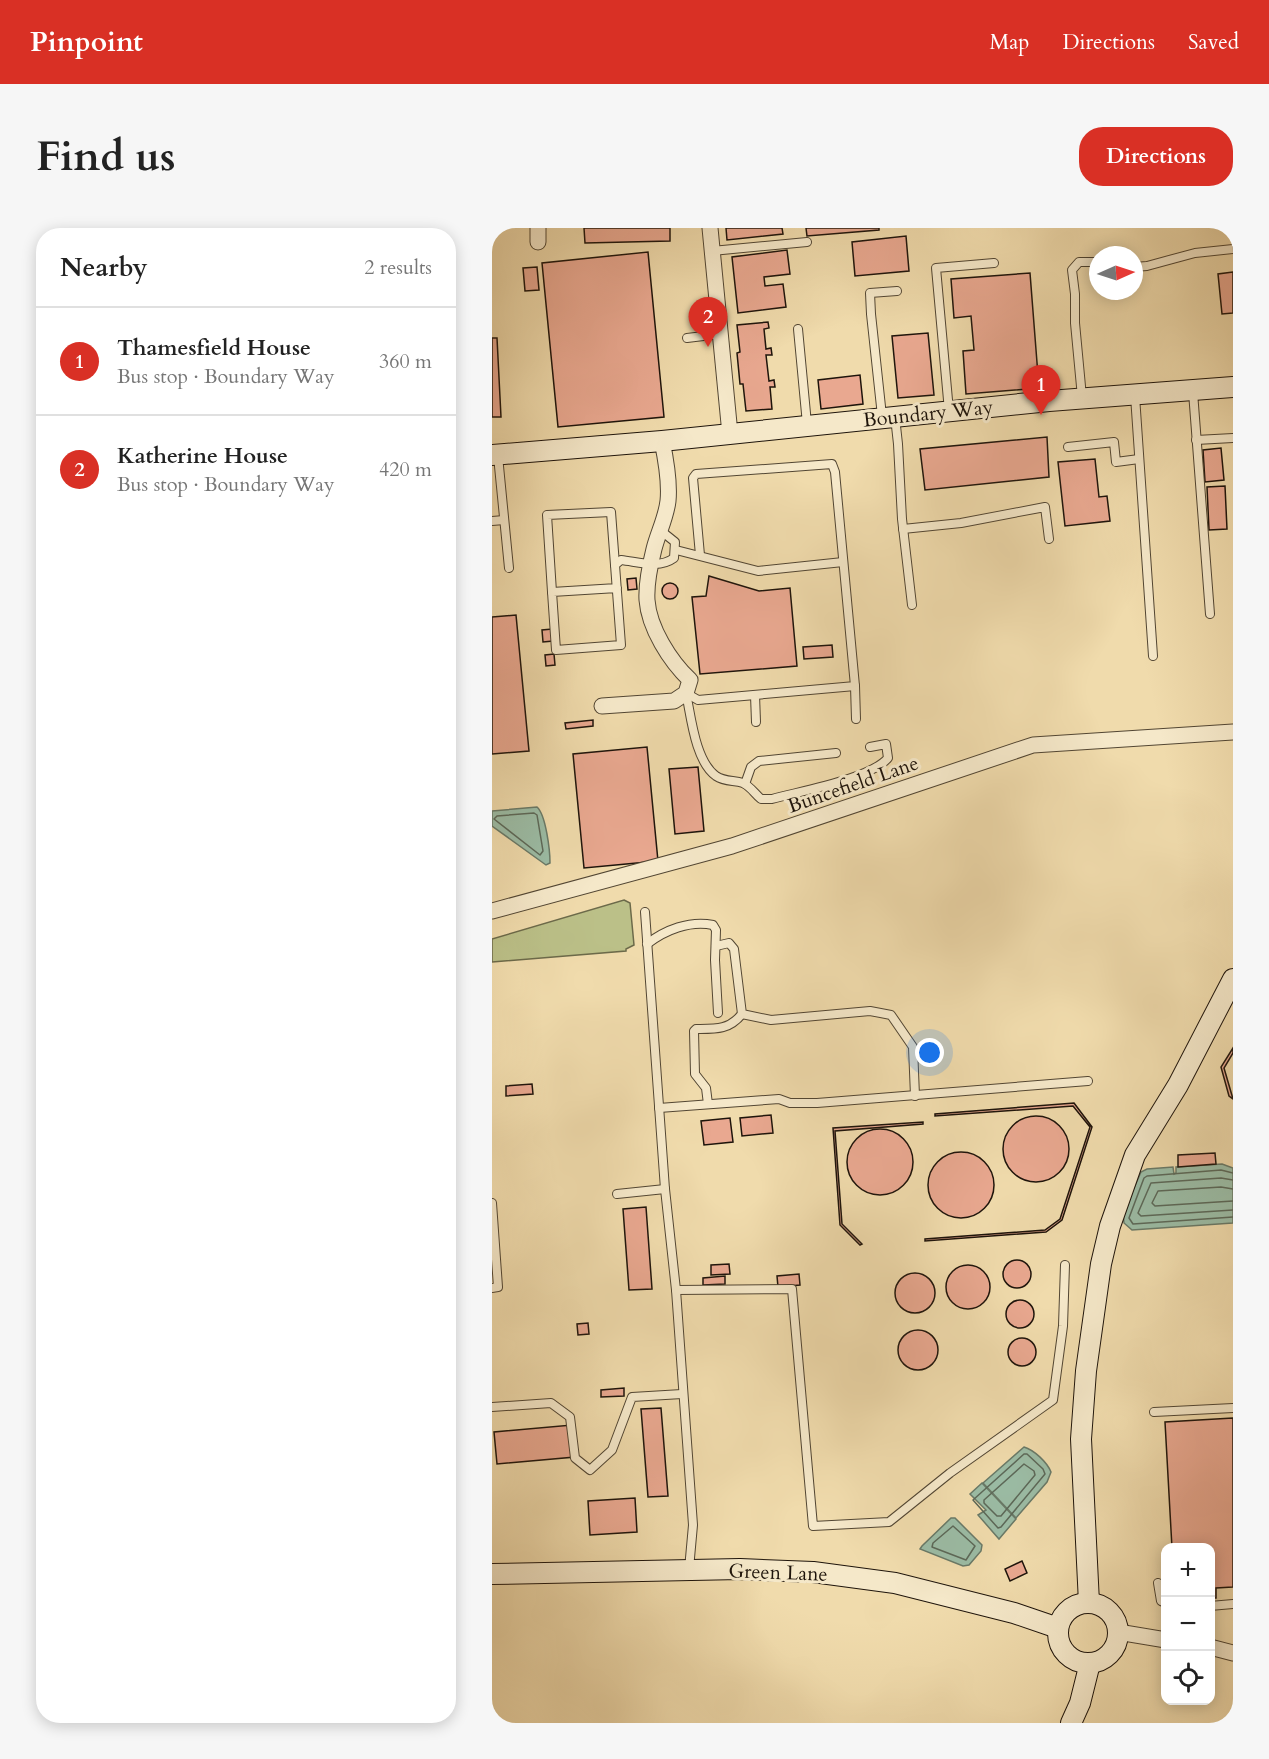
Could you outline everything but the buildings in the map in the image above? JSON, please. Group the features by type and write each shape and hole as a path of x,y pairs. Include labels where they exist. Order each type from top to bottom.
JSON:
{"street":[{"path":"710,228 730,434"},
{"name":"Boundary Way","path":"495,455 663,441 1082,398 1233,387"},
{"path":"602,706 674,701 686,693 690,680 681,671 653,623 647,600 651,564 668,500 663,441"},
{"name":"Buncefield Lane","path":"492,911 732,846 1034,745 1233,732"},
{"path":"1089,1603 1080,1439 1086,1371 1101,1263 1110,1226 1135,1155 1178,1085 1233,979"},
{"name":"Green Lane","path":"492,1574 688,1570 813,1572 895,1583 1014,1613 1058,1628"},
{"path":"1089,1603 1106,1609 1117,1623 1117,1641 1107,1657 1090,1664 1073,1660 1066,1654 1058,1637 1058,1628 1065,1612 1072,1607 1089,1603"},
{"path":"1118,1632 1161,1639"},
{"path":"1215,1648 1233,1653"},
{"path":"1071,1723 1080,1703 1090,1664"}],"lane":[{"path":"712,251 807,242"},
{"path":"1143,266 1196,253 1233,249"},
{"path":"1082,398 1074,323 1075,294 1072,270 1079,262 1089,262"},
{"path":"949,411 936,268 994,263"},
{"path":"897,291 870,293 871,315 888,417 898,444 903,529 912,605"},
{"path":"798,329 808,426"},
{"path":"687,338 720,334"},
{"path":"1192,390 1210,614"},
{"path":"1135,394 1153,656"},
{"path":"1196,440 1233,438"},
{"path":"1068,447 1114,442 1116,462 1139,459"},
{"path":"495,455 509,568"},
{"path":"700,555 693,478 696,474 832,464 836,472 856,719"},
{"path":"903,529 961,523 1045,507 1049,539"},
{"path":"611,512 615,565 621,645 556,650 547,515 611,512"},
{"path":"492,521 504,520"},
{"path":"615,565 621,560 651,564 667,563 674,558 675,542 660,530"},
{"path":"676,550 758,571 843,562"},
{"path":"552,592 617,588"},
{"path":"686,693 698,700 855,686"},
{"path":"686,693 703,760 714,774 727,781 745,784 760,799 765,800 816,788 878,767 888,758 886,744 870,747"},
{"path":"755,695 756,722"},
{"path":"745,784 750,767 759,761 836,753"},
{"path":"645,912 693,1525 688,1570"},
{"path":"647,944 671,929 713,925 716,930 718,1013"},
{"path":"708,1104 706,1088 695,1074 694,1031 733,1025 742,1014 734,949 729,943 716,946"},
{"path":"742,1014 771,1020 870,1011 891,1015 913,1047 915,1096"},
{"path":"659,1108 779,1099 790,1103 817,1103 1088,1081"},
{"path":"617,1194 665,1189"},
{"path":"492,1203 498,1287 492,1287"},
{"path":"675,1290 792,1289 813,1526 889,1522 950,1473 1053,1400 1063,1326 1065,1265"},
{"path":"492,1407 551,1403 570,1417 575,1458 590,1470 612,1450 632,1397 682,1394"},
{"path":"1154,1412 1233,1408"},
{"path":"1158,1583 1161,1601"},
{"path":"1215,1606 1233,1604"}],"green space":[{"path":"624,900 630,903 634,945 626,951 492,962 492,939"}],"water":[{"path":"537,807 543,817 548,842 550,863 546,865 492,826 492,811"},
{"path":"1222,1164 1233,1168 1233,1223 1132,1230 1124,1223 1123,1213 1141,1172 1147,1169 1173,1167 1174,1174 1176,1167"},
{"path":"1024,1447 1040,1457 1051,1472 1047,1482 1016,1518 983,1483"},
{"path":"982,1483 1016,1519 999,1539 978,1515 986,1510 970,1494"},
{"path":"951,1518 955,1518 982,1545 981,1551 969,1565 963,1566 920,1549"}],"place":[{"name":"Katherine House","path":"708,347"},
{"name":"Thamesfield House","path":"1041,415"}]}
